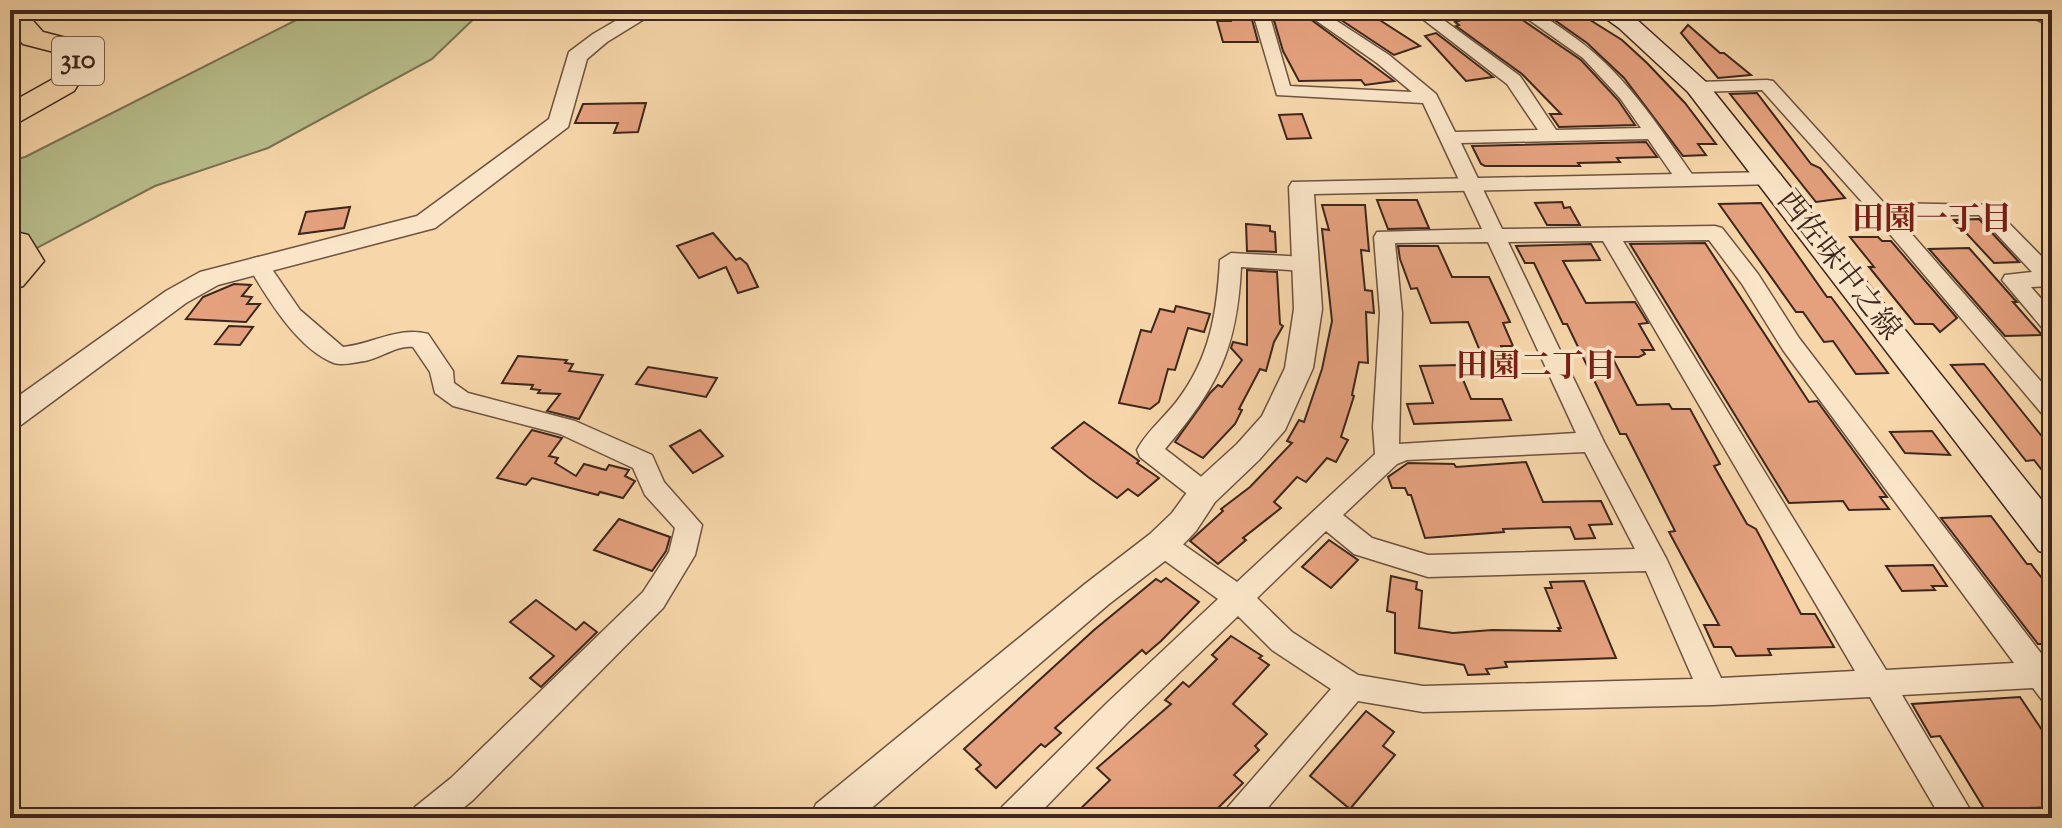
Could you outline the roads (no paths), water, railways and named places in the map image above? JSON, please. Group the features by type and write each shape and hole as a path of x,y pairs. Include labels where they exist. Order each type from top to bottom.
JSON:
{"highway":[{"name":"310","path":"10,115 64,85 78,62 68,47 33,38 12,14 14,10"},
{"path":"10,244 16,243 26,261 10,278"}],"main road":[{"name":"西佐味中之線","path":"1606,10 1636,31 1697,87 2052,540"}],"street":[{"path":"10,417 176,297 209,278 426,222 560,122 577,57 600,38 649,10"},
{"path":"1260,10 1283,91 1430,98"},
{"path":"1309,10 1383,59 1430,98 1469,186 1498,236 1592,442 1654,560 1713,692"},
{"path":"1419,10 1514,80 1551,136"},
{"path":"1523,10 1589,54 1627,94 1686,180"},
{"path":"2025,10 2052,22"},
{"path":"1697,87 1767,85 1879,209 2052,410"},
{"path":"1448,138 1655,133"},
{"path":"830,818 1097,594 1162,544 1184,522 1204,493 1248,452 1274,422 1299,368 1308,309 1301,187 1771,179"},
{"path":"1879,209 1984,209 2051,279 2013,280 2052,325"},
{"path":"1388,457 1385,427 1391,313 1384,237 1715,233 1750,279 1791,344 2048,680"},
{"path":"1609,234 1959,818"},
{"path":"1204,493 1149,450 1185,409 1218,353 1228,307 1231,260 1305,264"},
{"path":"258,264 283,307 304,331 339,356 370,352 404,338 420,340 441,371 443,387 461,400 566,427 643,462 654,488 689,525 682,555 653,600 462,789 426,818"},
{"path":"1013,818 1118,712 1388,457 1407,451 1592,442"},
{"path":"1326,516 1363,546 1428,566 1654,560"},
{"path":"1162,544 1239,599 1282,641 1352,687 1423,699 1713,692 1879,682 2048,680"},
{"path":"1239,818 1352,687"}],"district":[{"name":"田園一丁目","path":"1932,221"},
{"name":"田園二丁目","path":"1536,368"}]}
